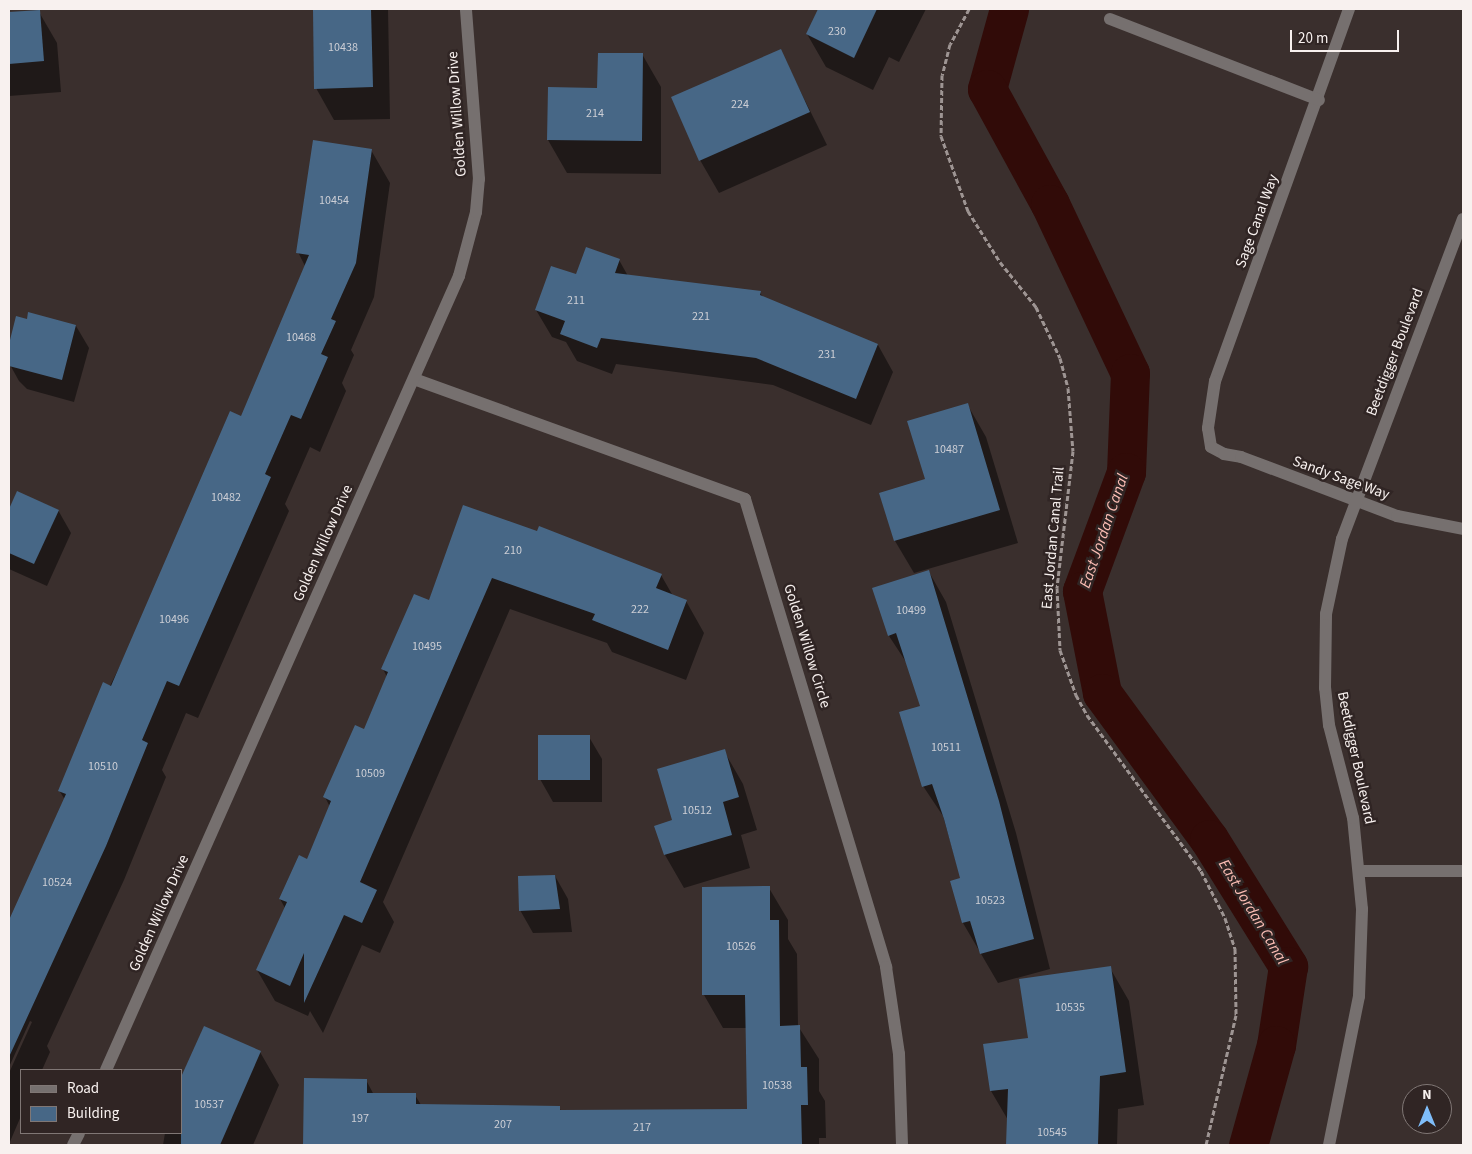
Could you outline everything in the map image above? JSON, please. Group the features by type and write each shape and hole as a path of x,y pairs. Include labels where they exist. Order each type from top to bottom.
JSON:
{"street":[{"name":"Golden Willow Drive","path":"106,1069 459,276 476,212 478,146 466,9"},
{"name":"Sage Canal Way","path":"1211,447 1208,428 1215,381 1319,100 1349,9"},
{"path":"1110,20 1319,100"},
{"name":"Beetdigger Boulevard","path":"1329,1145 1359,996 1362,952 1359,870 1353,818 1329,724 1323,651 1332,576 1356,502 1463,219"},
{"name":"Golden Willow Circle","path":"414,379 745,499 886,967 899,1054 902,1145"},
{"name":"Sandy Sage Way","path":"1211,447 1397,516 1463,528"},
{"path":"1359,870 1463,870"}],"path":[{"name":"East Jordan Canal Trail","path":"969,9 950,44 942,75 941,136 968,211 1000,262 1036,307 1056,349 1068,388 1073,451 1057,588 1060,650 1076,695 1087,716 1201,870 1225,918 1235,949 1236,1015 1206,1145"}],"building":[{"path":"313,9 371,9 373,87 314,89"},
{"path":"818,9 877,9 854,58 806,34"},
{"path":"40,10 44,61 9,64 9,12"},
{"path":"781,49 810,112 699,161 671,97"},
{"path":"598,53 643,53 642,141 547,140 548,87 597,88"},
{"path":"313,140 372,149 356,263 331,319 336,321 321,354 328,357 301,419 291,415 265,474 271,477 179,686 167,681 142,740 148,743 106,846 9,1057 9,920 66,794 58,791 103,682 111,686 230,411 241,416 309,255 296,253"},
{"path":"586,247 620,259 615,273 761,291 760,295 878,344 856,399 756,358 601,338 597,348 560,334 565,321 535,310 551,266 576,274"},
{"path":"28,312 76,325 62,380 9,366 9,344 16,316 27,319"},
{"path":"968,403 1000,510 894,541 879,493 925,479 907,421"},
{"path":"17,491 59,510 34,564 9,553 9,509"},
{"path":"463,505 537,531 539,526 662,574 656,588 687,600 668,650 592,620 595,614 492,578 360,882 377,890 362,923 344,915 304,1003 304,953 290,986 256,970 287,902 279,899 299,855 307,859 331,801 323,797 355,725 364,729 388,672 381,669 414,594 429,600"},
{"path":"929,570 999,801 1034,939 980,954 970,921 962,923 950,881 960,878 944,819 932,784 922,787 899,712 920,706 896,633 888,636 872,588"},
{"path":"538,735 590,735 590,780 538,780"},
{"path":"725,749 739,797 723,802 732,835 664,855 654,826 672,820 657,769"},
{"path":"555,875 560,909 519,911 518,876"},
{"path":"770,886 770,920 779,920 780,1026 800,1025 801,1067 807,1067 808,1105 801,1105 802,1145 303,1145 304,1078 367,1079 367,1093 416,1093 416,1104 560,1106 560,1110 747,1109 745,995 702,995 702,887"},
{"path":"1111,966 1126,1072 1100,1076 1098,1145 1006,1145 1008,1089 990,1091 983,1044 1028,1038 1019,979"},
{"path":"204,1026 261,1051 220,1145 181,1145 182,1075"}],"waterway":[{"name":"East Jordan Canal","path":"1009,9 987,89 1050,204 1130,373 1126,472 1082,591 1102,693 1209,839 1288,966 1276,1045 1248,1145"}]}
